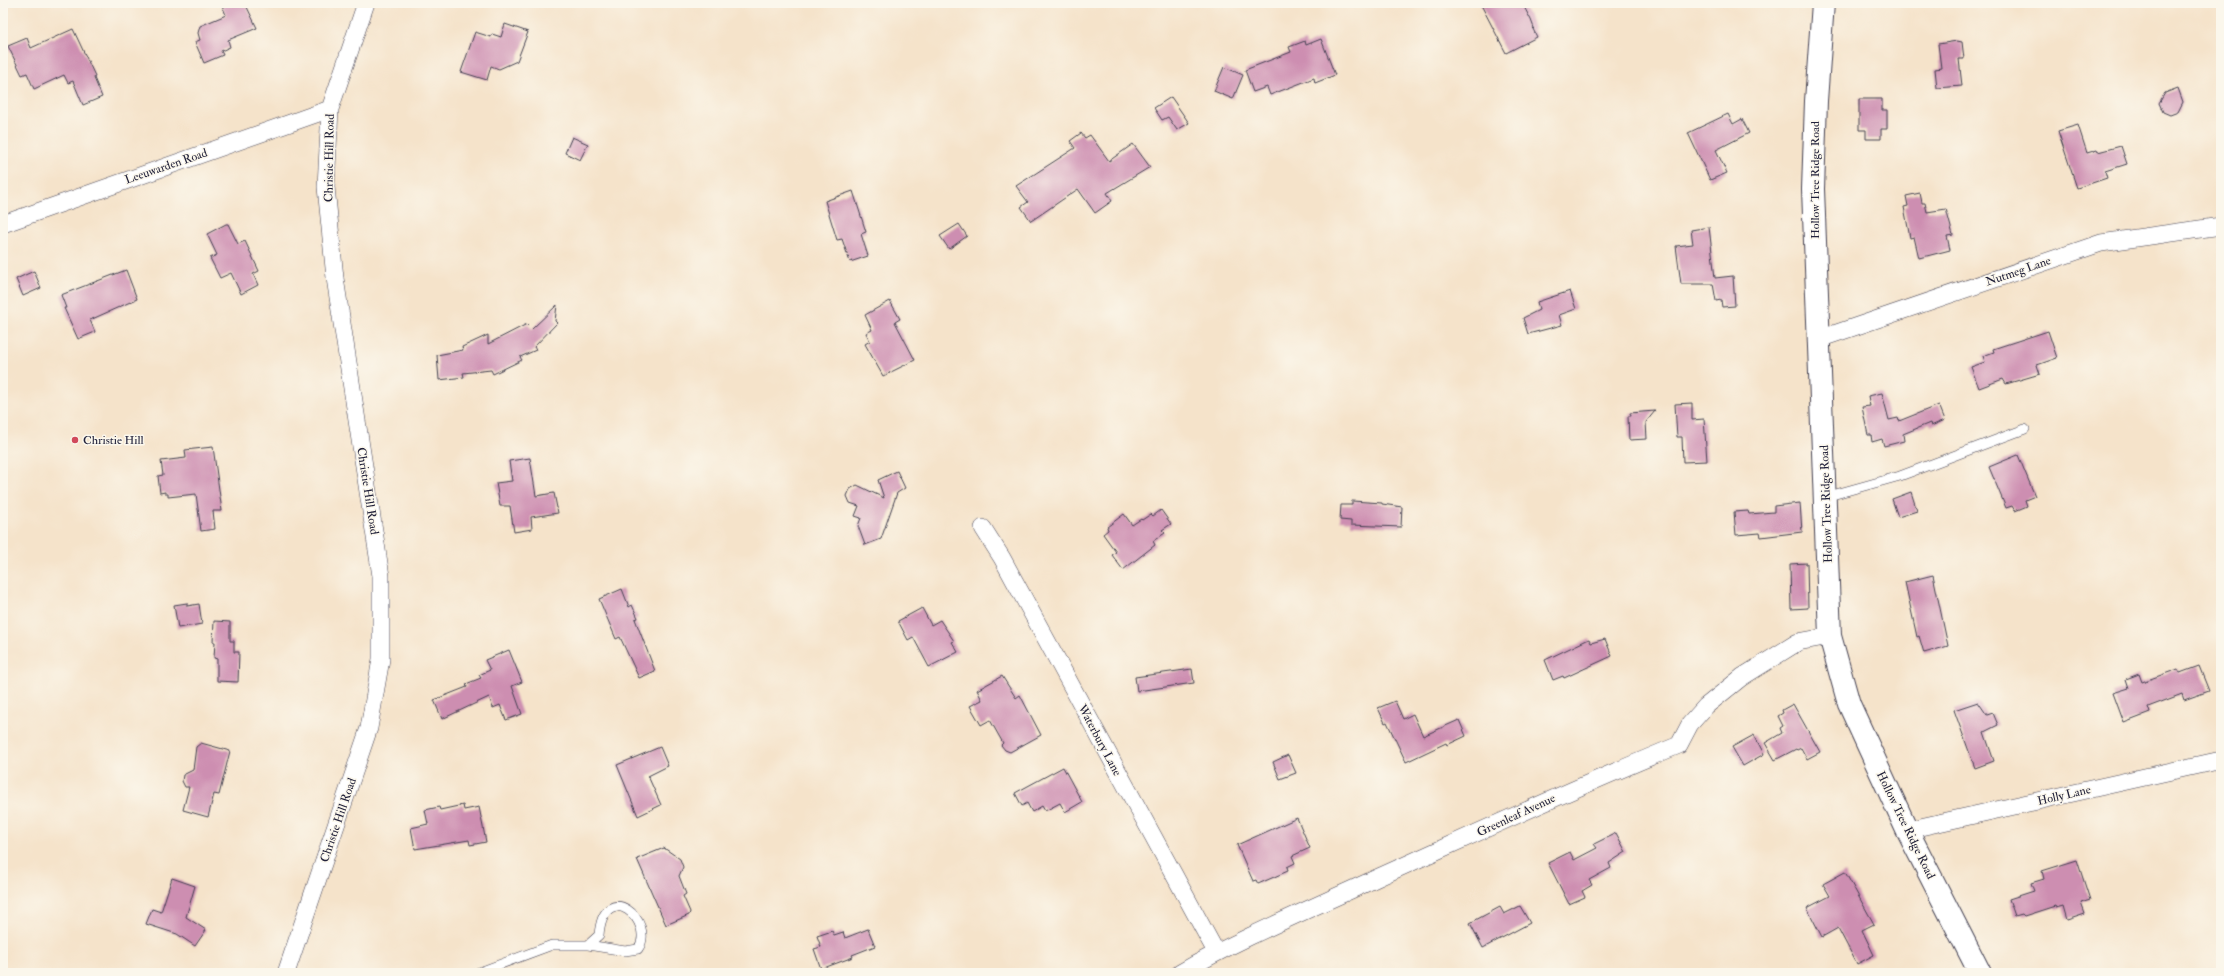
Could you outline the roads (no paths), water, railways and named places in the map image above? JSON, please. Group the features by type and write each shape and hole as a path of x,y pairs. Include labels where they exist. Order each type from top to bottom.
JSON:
{"street":[{"name":"Christie Hill Road","path":"286,973 369,728 381,659 380,576 335,278 326,187 330,109 366,3"},
{"name":"Hollow Tree Ridge Road","path":"1823,3 1816,101 1813,189 1830,636 1849,704 1907,830 1980,973"},
{"name":"Leeuwarden Road","path":"3,224 330,109"},
{"name":"Nutmeg Lane","path":"1819,339 2101,243 2221,226"},
{"name":"Waterbury Lane","path":"983,528 1002,558 1216,952"},
{"name":"Greenleaf Avenue","path":"1180,973 1216,952 1590,781 1679,745 1690,724 1702,711 1742,677 1798,642 1830,636"},
{"name":"Holly Lane","path":"1907,830 2221,760"}],"lane":[{"path":"1825,497 1900,476 2025,429"},
{"path":"477,973 552,945 588,945 625,951 638,949 641,944 642,936 640,924 629,910 622,906 613,906 602,916 599,936 588,945"}],"place":[{"name":"Christie Hill","path":"75,440"}]}
